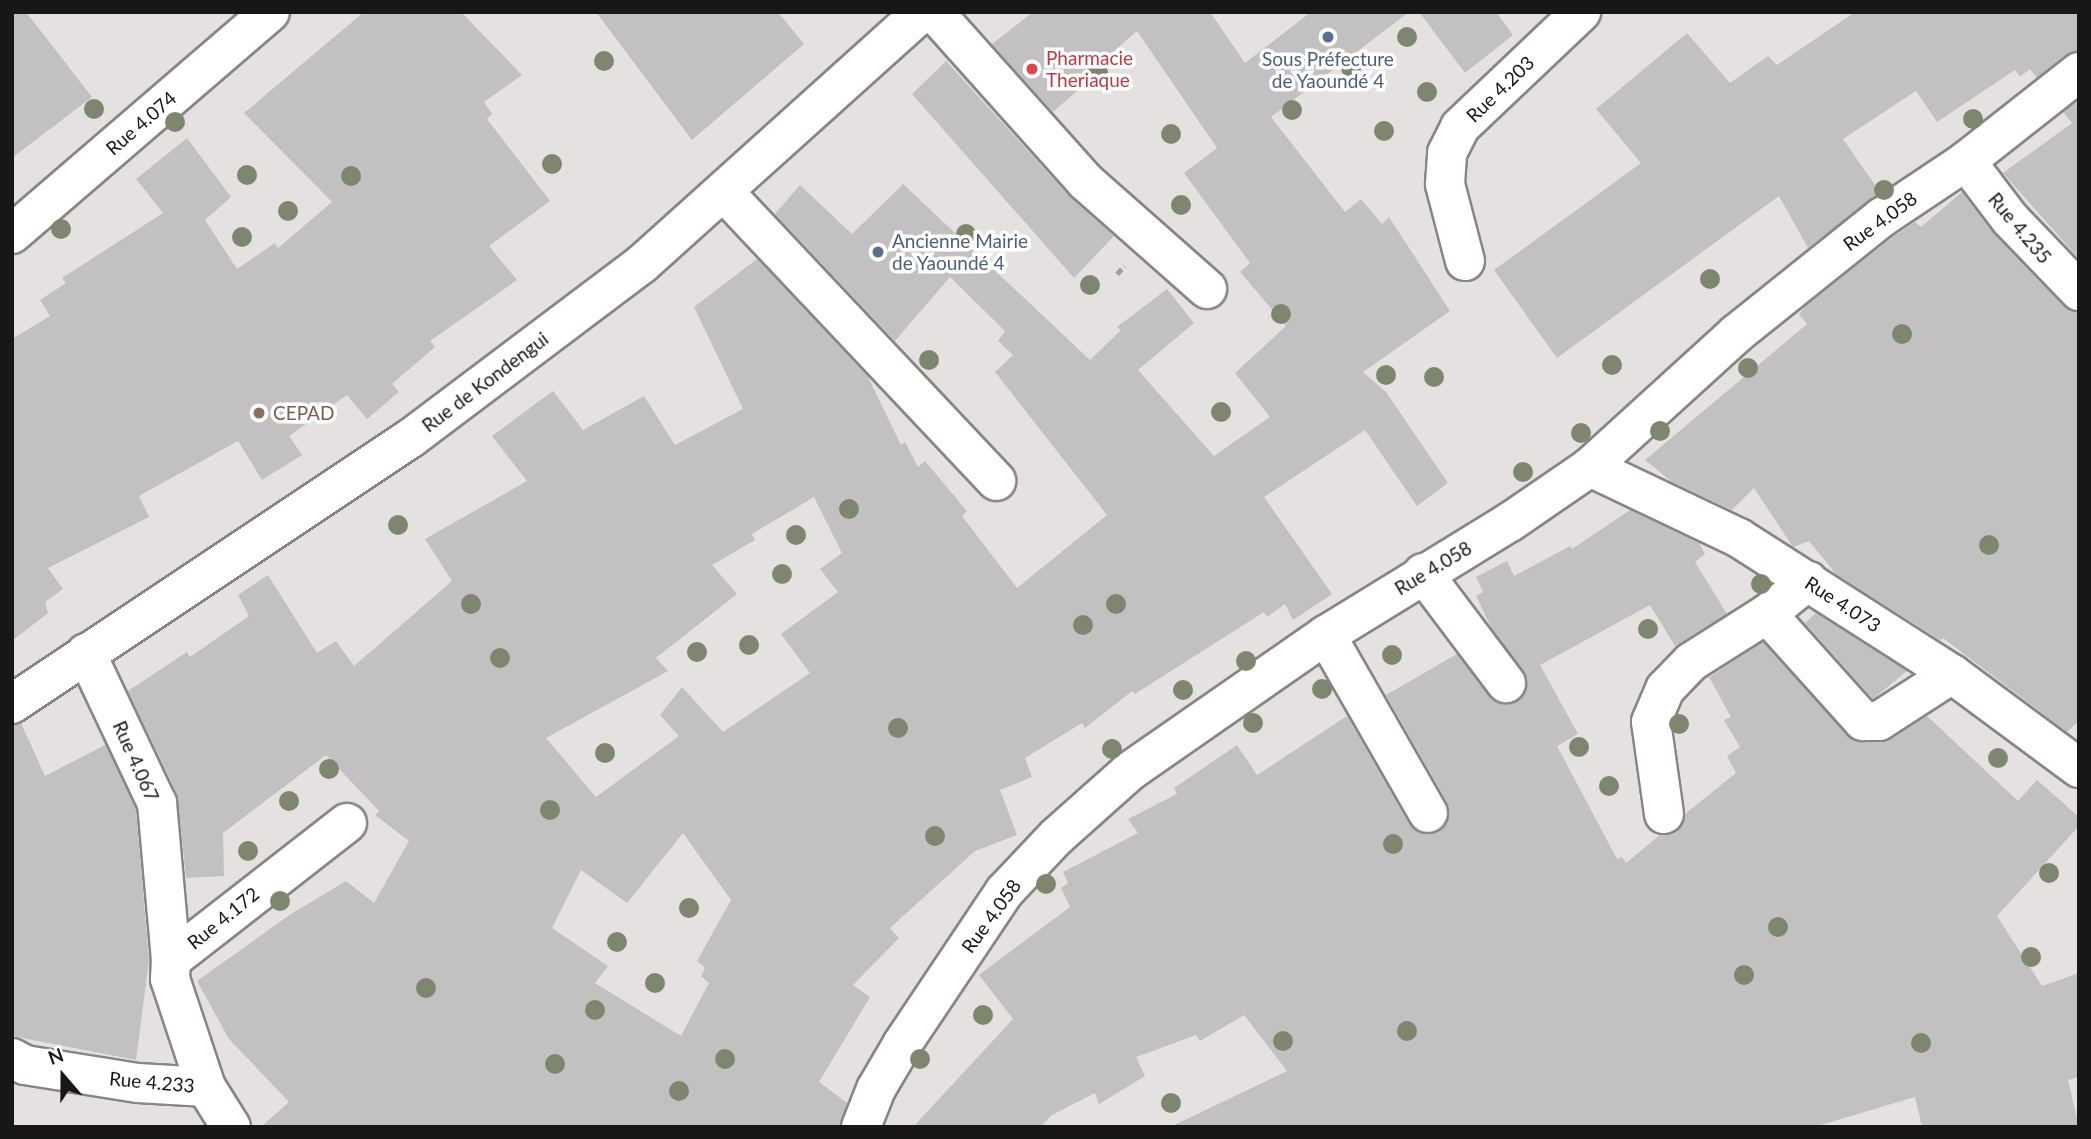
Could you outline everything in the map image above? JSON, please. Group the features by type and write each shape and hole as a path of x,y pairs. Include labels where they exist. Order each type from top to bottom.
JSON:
{"street":[{"name":"Rue 4.074","path":"12,234 270,12"},
{"name":"Rue de Kondengui","path":"12,704 411,438 642,264 922,12"},
{"path":"934,12 1085,181 1207,289"},
{"name":"Rue 4.203","path":"1465,261 1445,184 1447,153 1460,127 1581,12"},
{"name":"Rue 4.058","path":"861,1127 876,1089 903,1043 988,915 1056,837 1130,771 1325,635 1510,522 1590,467 1735,334 1881,218 1966,162 2079,72"},
{"name":"Rue 4.235","path":"1966,162 2010,219 2079,291"},
{"path":"724,192 996,481"},
{"name":"Rue 4.073","path":"1590,467 1739,538 1952,674 2079,768"},
{"path":"1423,573 1506,683"},
{"path":"1664,814 1651,722 1665,690 1691,662 1767,614 1808,581"},
{"path":"1767,614 1863,721 1879,721 1952,674"},
{"path":"1325,635 1428,813"},
{"name":"Rue 4.067","path":"86,653 157,803 171,960"},
{"name":"Rue 4.172","path":"206,1087 170,979 171,960 347,823"},
{"name":"Rue 4.233","path":"12,1058 24,1065 138,1083 206,1087 231,1127"}],"building":[{"path":"12,12 26,12 92,97 12,158"},
{"path":"364,12 461,12 522,75 484,102 492,114 487,119 550,201 489,246 517,280 430,341 435,347 392,384 399,392 367,419 347,395 289,436 302,455 262,480 238,441 139,496 149,517 48,568 63,589 45,602 48,613 12,641 12,339 50,316 40,300 66,283 62,278 163,213 136,179 187,138 231,197 205,220 237,269 275,243 278,248 332,202 244,113"},
{"path":"596,12 778,12 804,44 692,140"},
{"path":"1033,12 1210,12 1245,63 1311,12 1409,12 1271,117 1345,212 1361,199 1382,224 1389,217 1450,311 1363,372 1386,392 1448,483 1417,506 1365,430 1264,497 1332,594 1293,620 1285,604 1267,617 1264,612 1135,694 1132,691 1085,728 1082,723 1025,758 1032,777 1000,790 1017,835 975,851 890,928 899,938 853,985 870,997 819,1082 847,1103 840,1127 261,1127 289,1102 229,1039 197,981 291,914 346,881 374,903 409,841 375,815 379,811 326,755 223,833 224,876 186,878 177,794 128,691 187,652 190,657 249,616 238,595 268,575 317,653 336,641 354,666 452,581 425,539 527,481 492,436 553,391 583,430 644,396 675,445 743,409 694,307 757,259 868,377 901,445 905,442 918,467 925,461 967,511 962,516 1017,588 1107,515 995,372 1013,355 998,341 1005,331 950,277 895,341 775,214 800,185 852,234 903,184 1090,360 1121,330 1117,327 1167,289 1194,323 1138,370 1214,456 1270,417 1235,373 1286,326 1240,272 1250,263 1184,173 1217,148 1137,31 1082,79 1086,83 1053,112 992,44","holes":["814,497 842,553 820,569 838,592 781,634 810,673 723,732 682,687 660,715 679,736 596,797 546,738 668,671 656,658 737,594 712,565 755,540 752,534","683,833 731,900 697,961 705,968 701,976 709,983 681,1036 595,983 608,966 552,928 581,870 627,903"]},
{"path":"1419,12 1496,12 1513,35 1465,73"},
{"path":"1855,12 2079,12 2079,51 2065,55 2037,78 2030,69 2020,77 2015,70 1937,122 1916,91 1843,139 1880,192 1808,248 1779,196 1557,358 1494,270 1641,163 1596,109 1687,33 1730,83 1768,56 1777,65"},
{"path":"946,61 1069,196 1114,236 1074,278 912,94"},
{"path":"2079,100 2079,259 2003,173 2072,123 2063,112"},
{"path":"1962,192 1994,234 2063,306 2079,312 2079,721 2067,732 1943,638 1940,640 1836,574 1809,541 1793,547 1754,488 1732,510 1672,482 1645,460 1807,324 1799,314 1807,305 1894,236 1915,222 1921,227"},
{"path":"1630,510 1699,543 1705,554 1695,562 1727,614 1675,646 1650,605 1540,665 1578,734 1557,746 1617,859 1622,857 1626,863 1660,835 1677,832 1685,814 1736,773 1727,756 1740,747 1724,720 1731,717 1709,677 1763,642 1854,741 1890,740 1927,716 2018,801 2037,780 2079,817 2079,826 1997,916 2042,986 2079,973 2079,1077 2068,1080 2079,1127 1922,1127 1915,1097 1814,1127 1170,1127 1287,1071 1244,1015 1200,1041 1196,1035 1136,1057 1145,1076 1099,1104 1095,1093 1052,1115 1040,1127 913,1127 1013,1019 979,975 1070,907 1061,888 1068,883 1063,872 1138,833 1128,819 1177,794 1174,788 1237,745 1257,775 1347,716 1409,824 1427,835 1439,832 1450,814 1447,802 1386,695 1457,654 1497,703 1519,701 1528,680 1491,627 1476,596 1483,592 1476,577 1507,561 1514,576 1570,546 1572,549"},
{"path":"1816,613 1907,671 1873,699 1805,623"},
{"path":"21,723 45,776 105,745 103,739 136,809 149,960 136,1060 12,1036 12,726"}],"place":[{"name":"Sous Préfecture de Yaoundé 4","path":"1328,37"},
{"name":"Pharmacie Theriaque","path":"1032,69"},
{"name":"Ancienne Mairie de Yaoundé 4","path":"878,252"},
{"name":"CEPAD","path":"259,413"}]}
